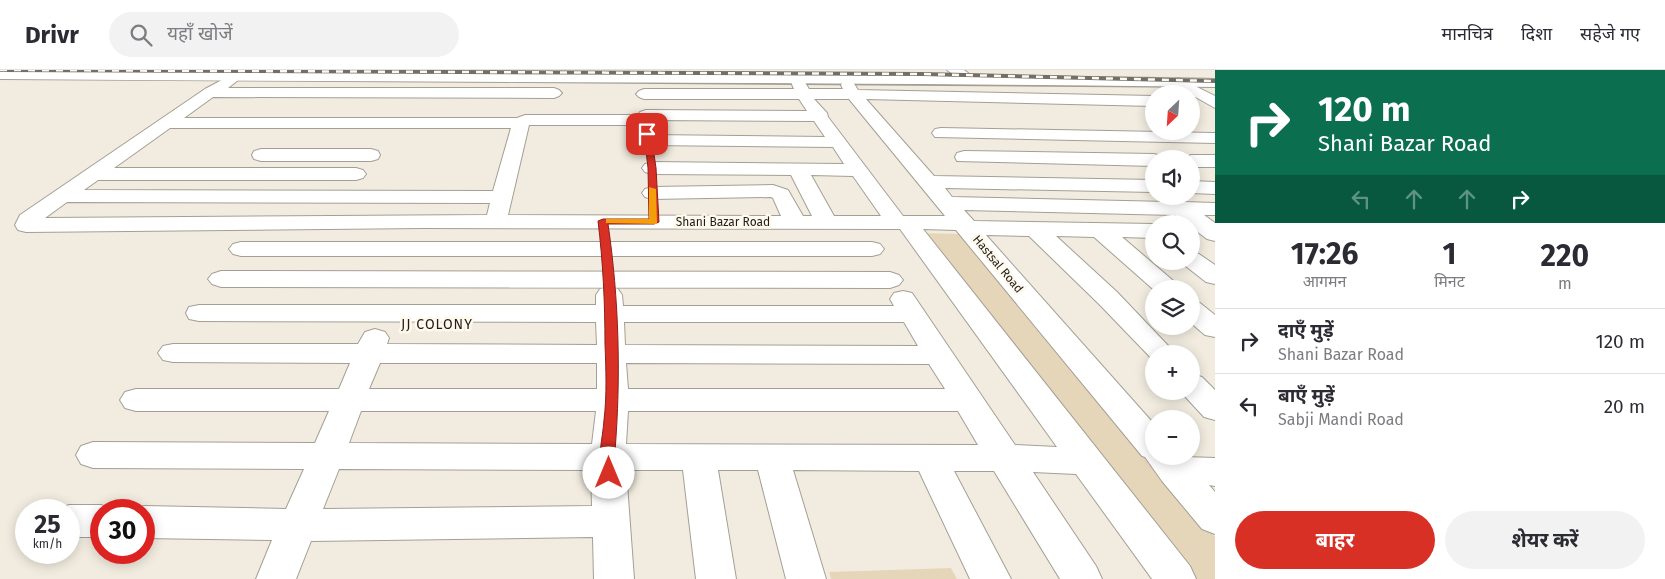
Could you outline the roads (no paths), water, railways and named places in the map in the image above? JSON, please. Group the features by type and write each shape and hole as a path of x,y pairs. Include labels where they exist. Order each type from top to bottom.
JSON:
{"street":[{"path":"954,70 969,79"},
{"path":"1079,70 1215,74"},
{"path":"0,75 102,73 235,77 400,78 419,74 444,74 562,77 647,123 798,169 858,170"},
{"path":"146,146 166,123 235,77"},
{"path":"551,115 554,93 562,77"},
{"path":"340,196 371,155 394,111 400,78"},
{"path":"188,107 551,115 647,123 821,117 849,87 969,79 1215,84"},
{"path":"1179,82 1214,102"},
{"path":"849,87 903,95 1145,101"},
{"name":"Hastsal Road","path":"849,87 1145,437"},
{"path":"210,92 394,111 519,132 647,123 821,117"},
{"path":"423,222 26,225 28,220 119,155 146,146 394,111 554,93"},
{"path":"903,95 991,183"},
{"path":"1033,98 1145,182"},
{"path":"1200,101 1214,102"},
{"path":"166,123 394,111"},
{"path":"495,221 519,132 525,120 551,115"},
{"path":"647,123 821,117"},
{"path":"647,123 821,117"},
{"path":"821,117 858,170 901,222 1176,579"},
{"path":"647,123 654,222"},
{"path":"941,133 1215,138"},
{"path":"245,155 371,155"},
{"path":"964,157 1145,160"},
{"path":"1200,161 1215,161"},
{"path":"798,169 840,222 872,249 1082,579"},
{"path":"93,174 356,174"},
{"path":"928,182 991,183 1145,192"},
{"path":"1200,187 1215,188"},
{"path":"652,193 774,191 781,194 795,222"},
{"path":"946,203 1145,194"},
{"path":"62,196 340,196 423,222 605,250 890,280"},
{"path":"241,249 423,222 502,197"},
{"path":"1175,205 1209,233"},
{"path":"1200,205 1215,209"},
{"name":"Shani Bazar Road","path":"423,222 495,221 605,250 654,222 901,222 1036,230 1145,231"},
{"path":"276,579 423,222"},
{"path":"1036,230 1108,298 1153,345"},
{"path":"1100,230 1158,280"},
{"path":"222,279 400,278 605,250 872,249"},
{"path":"605,250 610,313 613,400 608,457 614,579"},
{"path":"1200,266 1215,277"},
{"path":"199,313 913,314"},
{"path":"1200,317 1215,330"},
{"path":"173,353 939,355"},
{"path":"1200,393 1215,408"},
{"path":"136,400 968,400"},
{"path":"93,455 1005,458 1086,461"},
{"path":"699,457 716,579"},
{"path":"772,457 806,579"},
{"path":"930,458 991,579"},
{"name":"Hastsal Road","path":"1169,465 1215,518"},
{"path":"1189,465 1215,472"},
{"path":"155,522 298,525 611,521"}],"railway":[{"path":"0,70 922,74 1215,81"}],"district":[{"name":"JJ COLONY","path":"437,324"}]}
